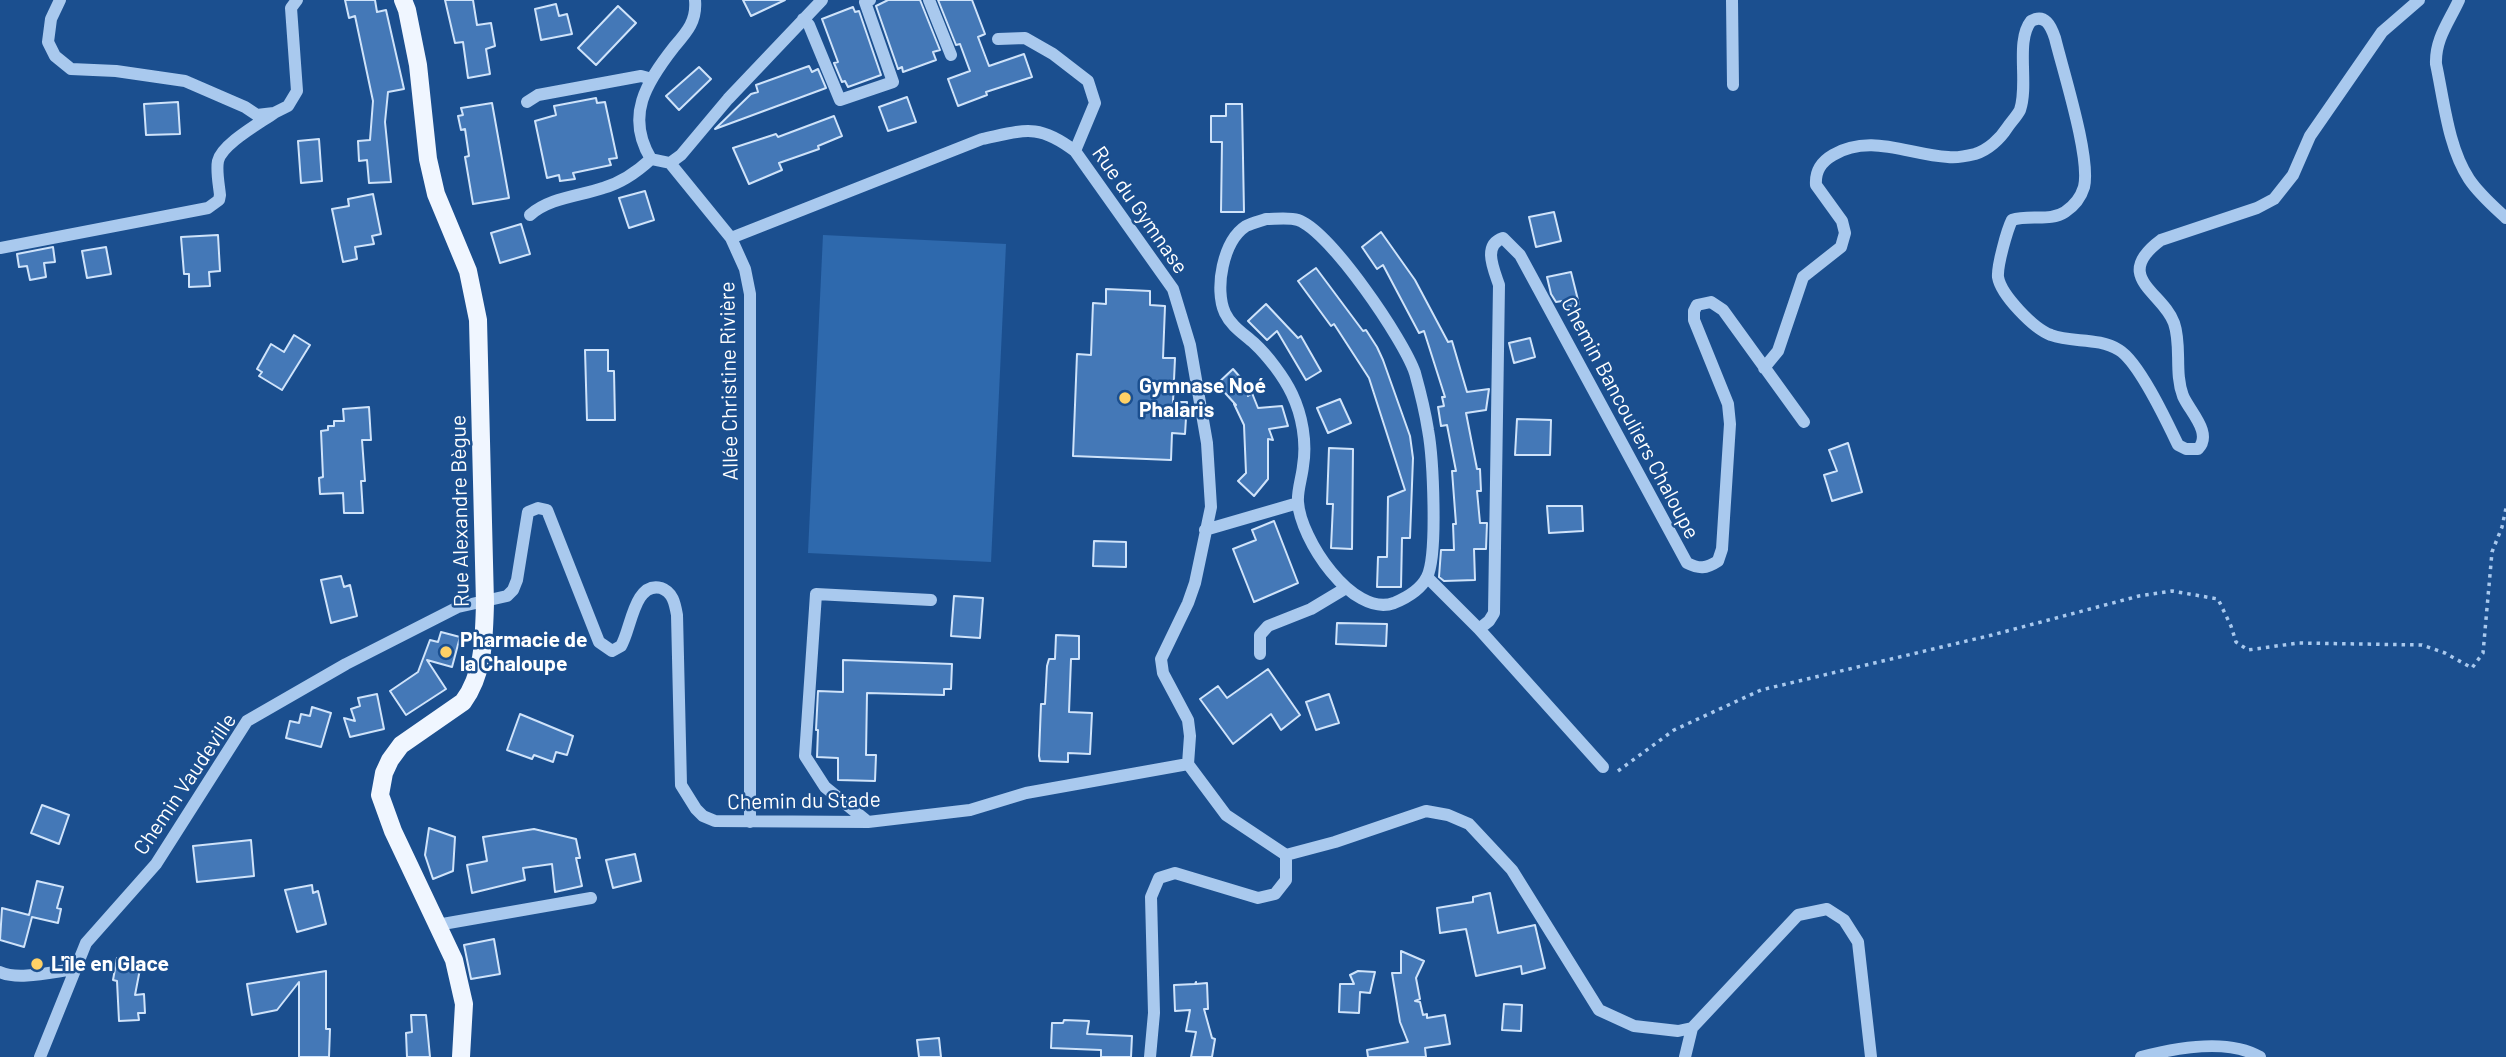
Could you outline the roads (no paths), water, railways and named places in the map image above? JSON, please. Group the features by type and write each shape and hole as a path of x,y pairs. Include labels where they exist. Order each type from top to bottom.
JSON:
{"main road":[{"name":"Rue Alexandre Bègue","path":"403,0 418,65 428,159 436,194 468,271 478,320 485,603 477,680 463,702 401,745 387,766 380,795 393,831 454,960 464,1004 461,1057"}],"street":[{"path":"60,0 51,19 48,42 55,57 71,69 116,71 185,81 257,115 274,113"},
{"path":"0,248 208,208 219,200 218,161 221,154 230,144 288,106 297,91 291,8 297,0"},
{"path":"695,0 693,24 652,79 641,103 637,121 641,143 651,159 670,163 681,155 728,99 822,0"},
{"path":"803,19 809,25 840,100 893,82 865,2 870,0"},
{"path":"929,0 951,55"},
{"path":"1732,0 1733,85"},
{"path":"1804,422 1764,368 1778,351 1803,277 1841,247 1845,233 1842,221 1816,186 1817,171 1825,160 1840,151 1867,145 1899,147 1949,158 1977,153 1999,139 2020,111 2025,78 2024,33 2031,21 2039,18 2051,27 2055,38 2085,161 2085,185 2079,199 2064,214 2023,216 2012,220 2007,230 1998,277 2009,297 2036,328 2053,336 2106,344 2120,350 2135,366 2178,444 2186,449 2198,449 2202,445 2203,437 2200,424 2183,396 2177,372 2177,332 2171,314 2144,286 2140,272 2144,257 2161,240 2257,208 2274,199 2293,175 2310,136 2382,32 2418,0"},
{"path":"2459,0 2435,52 2440,84 2458,156 2467,176 2479,193 2506,218"},
{"path":"998,38 1025,38 1054,54 1088,81 1095,103 1075,151"},
{"path":"527,102 538,94 640,76 652,79"},
{"name":"Rue du Gymnase","path":"731,238 982,139 1037,130 1056,137 1075,151 1173,289 1190,345 1207,443 1211,507 1205,530"},
{"path":"530,215 540,206 607,187 639,170 651,159"},
{"name":"Allée Christine Rivière","path":"670,163 731,238 746,269 750,294 750,822"},
{"path":"1266,219 1297,219 1321,235 1380,309 1414,371 1429,431 1434,544 1427,577 1416,591 1392,604 1370,603 1352,594 1324,565 1306,530 1298,503 1304,461 1304,433 1292,393 1256,345 1237,329 1225,312 1221,290 1222,267 1230,243 1246,226 1266,219"},
{"name":"Chemin Bancouliers Chaloupe","path":"1479,629 1494,613 1499,285 1490,256 1492,245 1503,238 1520,255 1672,538 1687,562 1697,568 1708,568 1718,561 1722,549 1730,424 1728,404 1694,320 1697,305 1711,302 1723,310 1764,368"},
{"path":"1298,503 1205,530 1195,583 1161,659 1163,674 1188,720 1191,736 1188,764 1226,816 1286,855 1335,842 1426,811 1448,815 1469,824 1512,870 1599,1010 1634,1026 1678,1031 1692,1028"},
{"name":"Chemin du Stade","path":"485,603 507,596 513,590 528,512 538,508 547,510 599,642 606,648 612,651 621,646 643,592 650,588 669,592 677,615 681,785 696,809 703,816 715,821 868,822 970,810 1026,793 1188,764"},
{"path":"1427,577 1479,629 1603,767"},
{"path":"1260,654 1260,635 1268,626 1311,609 1346,588"},
{"path":"868,822 825,788 805,756 816,594 931,600"},
{"name":"Chemin Vaudeville","path":"40,1057 86,943 156,864 247,721 346,664 458,607 485,603"},
{"path":"1150,1057 1154,1013 1151,897 1159,878 1175,873 1258,898 1275,894 1286,880 1286,855"},
{"path":"437,925 591,898"},
{"path":"1685,1057 1692,1028 1798,915 1827,909 1844,920 1858,942 1871,1057"},
{"path":"0,972 5,975 32,975 76,969"},
{"path":"2141,1057 2207,1045 2253,1053 2260,1057"}],"place":[{"name":"Gymnase Noé Phalaris","path":"1125,398"},
{"name":"Pharmacie de la Chaloupe","path":"446,652"},
{"name":"L'île en Glace","path":"37,964"}]}
